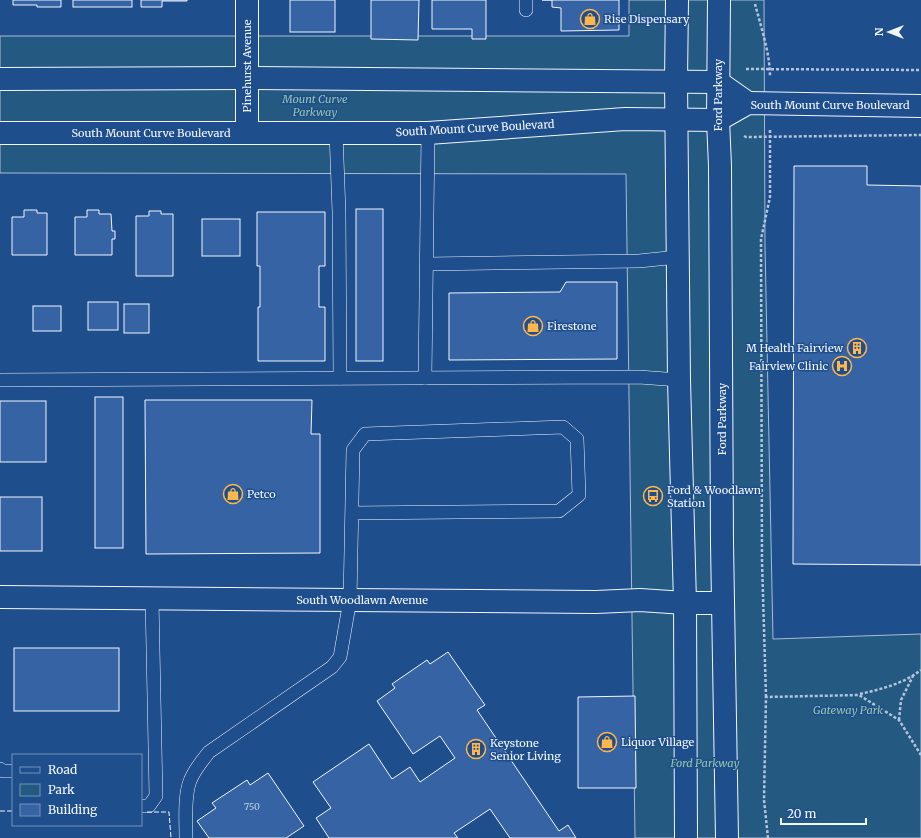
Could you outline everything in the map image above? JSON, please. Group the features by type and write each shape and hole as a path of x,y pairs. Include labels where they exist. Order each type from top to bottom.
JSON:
{"street":[{"name":"Pinehurst Avenue","path":"247,0 247,133"},
{"path":"677,0 676,120 679,380 685,603 686,838"},
{"name":"Ford Parkway","path":"719,0 718,120 720,166 726,838"},
{"path":"0,79 247,78 718,82 759,103"},
{"name":"South Mount Curve Boulevard","path":"0,133 428,133 624,119 718,120 759,103 921,106"},
{"name":"South Woodlawn Avenue","path":"0,597 596,602 640,600 685,603 723,603"}],"lane":[{"path":"336,133 339,212 340,378"},
{"path":"425,378 428,133"},
{"path":"426,264 639,261 678,257"},
{"path":"0,380 639,377 679,380"},
{"path":"186,838 186,810 189,782 198,766 209,752 332,667 340,657 350,600 353,450 365,434 563,427 577,439 579,495 559,511 352,513"},
{"path":"142,806 149,806 156,796 152,599"},
{"path":"0,769 3,771 12,771"}],"path":[{"path":"755,4 770,70 759,103 770,197 761,239 762,553 766,697 764,800 768,838"},
{"path":"753,69 921,70"},
{"path":"781,137 921,135"},
{"path":"766,697 859,695 889,686 913,676 921,670"},
{"path":"899,720 902,700 913,676"},
{"path":"859,695 899,720 921,755"}],"green space":[{"path":"629,0 764,0 765,245 773,639 921,634 921,838 635,838 626,174 0,173 0,36 629,36"}],"building":[{"path":"13,0 61,0 61,7 13,5"},
{"path":"73,0 132,0 132,7 73,7"},
{"path":"141,0 187,1 162,1 162,7 141,7"},
{"path":"290,0 335,0 335,32 290,32"},
{"path":"371,0 419,0 418,40 371,39"},
{"path":"432,0 486,0 486,39 472,39 472,29 432,29"},
{"name":"Rise Dispensary","path":"552,0 619,0 619,30 561,31 561,8 552,7"},
{"name":"M Health Fairview","path":"794,166 867,166 867,185 921,186 921,565 793,564"},
{"path":"356,209 383,209 383,361 356,361"},
{"path":"24,210 37,210 37,213 47,213 47,255 12,255 12,217 24,217"},
{"path":"87,210 99,210 99,214 111,214 112,231 115,231 115,239 112,239 112,255 75,255 75,217 87,217"},
{"path":"149,211 161,211 161,214 173,214 173,276 136,276 136,216 149,216"},
{"path":"257,212 325,212 325,266 319,266 319,307 325,307 325,361 258,361 260,266 257,266"},
{"path":"202,219 240,219 240,256 202,256"},
{"name":"Firestone","path":"566,282 617,282 617,359 449,360 449,293 560,292"},
{"path":"88,302 118,302 118,330 88,330"},
{"path":"124,304 149,304 149,333 124,333"},
{"path":"33,306 61,306 61,331 33,331"},
{"path":"95,397 123,397 123,548 95,548"},
{"name":"Petco","path":"145,400 312,400 311,434 320,434 320,553 146,554"},
{"path":"0,401 46,401 46,462 0,462"},
{"path":"0,497 42,497 42,551 0,551"},
{"path":"14,648 119,648 119,711 14,711"},
{"name":"Keystone Senior Living","path":"448,652 485,705 477,710 559,831 568,825 576,838 510,838 490,809 454,833 458,838 329,838 316,818 331,808 313,782 369,744 392,779 410,767 420,782 455,758 440,736 413,754 377,701 395,688 392,684 427,660 430,664"},
{"name":"Liquor Village","path":"635,696 636,788 578,788 578,697"},
{"path":"268,773 304,826 286,838 209,838 197,821 216,808 212,803 247,780 250,785"}],"fence":[{"path":"0,811 12,811"},
{"path":"147,812 169,812 171,838"}],"place":[{"name":"Rise Dispensary","path":"590,19"},
{"name":"Firestone","path":"533,326"},
{"name":"M Health Fairview","path":"857,348"},
{"name":"Fairview Clinic","path":"842,366"},
{"name":"Petco","path":"233,494"},
{"name":"Ford & Woodlawn Station","path":"653,496"},
{"name":"Liquor Village","path":"607,742"},
{"name":"Keystone Senior Living","path":"476,749"}],"park label":[{"name":"Mount Curve Parkway","path":"315,105"},
{"name":"Gateway Park","path":"848,710"}]}
